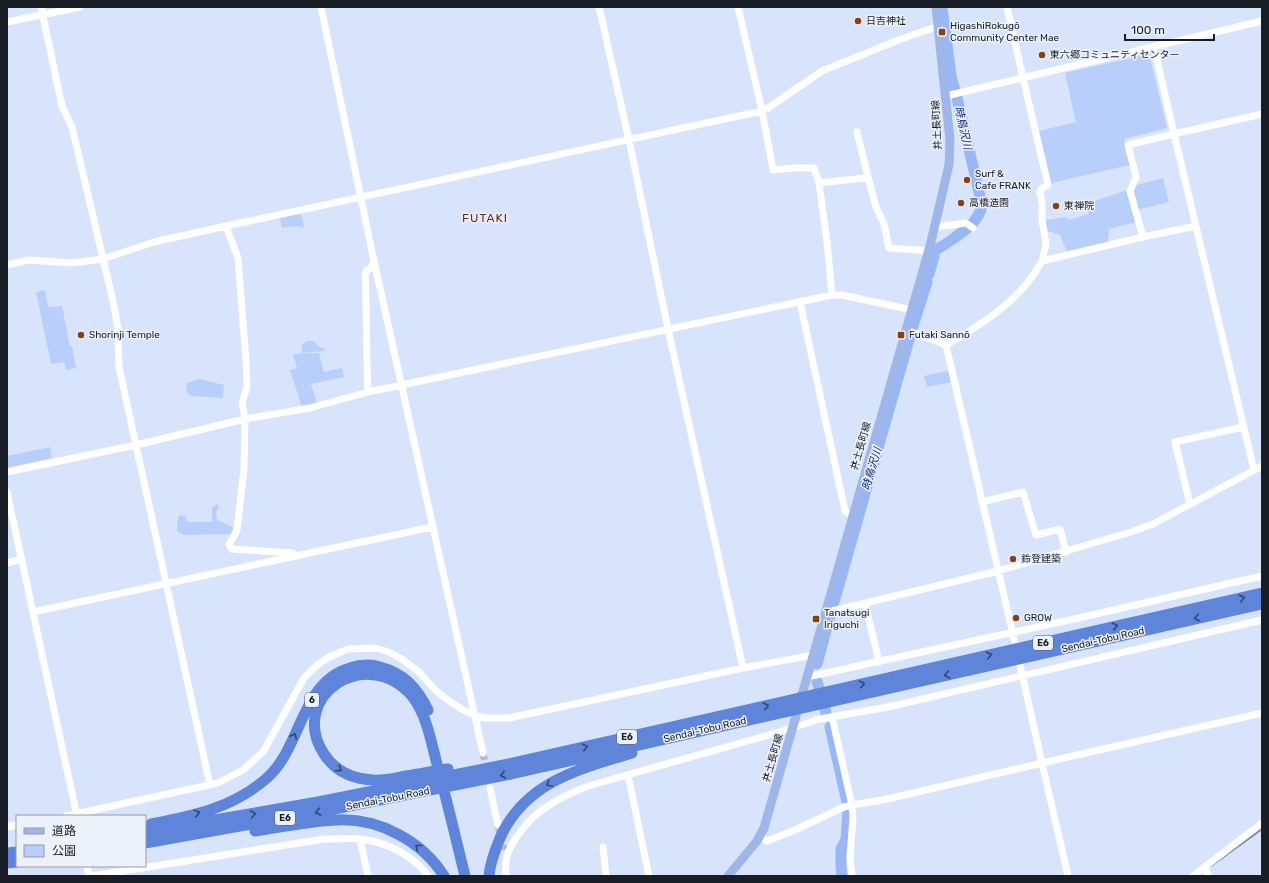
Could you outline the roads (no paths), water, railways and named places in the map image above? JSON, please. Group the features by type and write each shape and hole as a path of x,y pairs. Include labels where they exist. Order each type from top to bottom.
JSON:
{"highway":[{"name":"Sendai-Tobu Road","path":"825,698 1262,593"},
{"name":"Sendai-Tobu Road","path":"465,774 569,750 825,698 1262,604"},
{"name":"6","path":"146,825 196,814 221,806 249,792 269,776 278,764 293,740 314,696 330,678 347,668 358,666 378,666 388,669 414,686 428,709 437,737 471,876"},
{"name":"6","path":"423,782 374,780 355,777 346,774 330,763 320,748 315,732 315,722 319,705 328,691 341,681 350,677 366,674 382,676 399,684 418,705 427,728 465,876"},
{"name":"Sendai-Tobu Road","path":"146,832 258,813 746,720 787,706"},
{"path":"489,876 497,845 509,822 527,800 549,783 598,763 746,720"},
{"name":"Sendai-Tobu Road","path":"146,844 267,822 423,782"},
{"path":"146,844 163,846 323,821 355,821 390,830 413,843 434,862 444,876"}],"main road":[{"name":"井土長町線","path":"728,876 759,837 768,817 824,613 935,227 948,165 952,94 936,7"}],"street":[{"path":"41,7 62,106 72,127 103,259 118,329 119,367 210,785"},
{"path":"7,22 80,7"},
{"path":"321,7 374,261 483,753"},
{"path":"599,7 742,668"},
{"path":"738,7 762,110 772,170 814,168 819,183 832,295"},
{"path":"946,345 976,327 1006,305 1023,288 1042,261 1046,244 1042,220 1042,202 1040,192 1041,189 1048,185 1022,78 1007,7"},
{"path":"952,94 1262,21"},
{"path":"7,265 29,260 72,263 103,259 154,242 360,196 629,140 762,110 768,108 822,71 901,39 939,26"},
{"path":"1154,47 1254,470"},
{"path":"1142,237 1130,191 1136,178 1128,145 1262,114"},
{"path":"857,132 876,207 884,224 889,248 928,252"},
{"path":"819,183 866,178 870,181"},
{"path":"935,227 966,223 973,228"},
{"path":"226,226 238,258 246,361 246,387 242,403 245,419 244,469 237,530 229,546 232,549 293,553 296,556"},
{"path":"1042,261 1142,237 1196,226"},
{"path":"368,392 365,275 366,270 371,268 374,261"},
{"path":"7,472 136,445 245,419 310,408 368,392 832,295 842,295 912,310"},
{"path":"800,302 845,511 852,516"},
{"path":"906,330 946,345"},
{"path":"946,345 1015,643"},
{"path":"1190,504 1175,442 1243,427"},
{"path":"824,613 998,571 1131,532 1153,524 1262,466"},
{"path":"7,492 77,815 218,783 243,770 263,752 304,678 327,658 348,649 375,648 389,652 402,659 420,673 436,691 452,703 474,716 485,718 509,718 742,668 813,655"},
{"path":"982,502 1023,492 1036,535 1060,529 1066,552"},
{"path":"33,612 432,527"},
{"path":"7,563 22,559"},
{"path":"807,677 1262,576"},
{"path":"865,603 879,662"},
{"path":"506,876 505,863 508,852 524,827 535,815 550,803 588,786 820,719 888,707 1262,620"},
{"path":"1020,665 1068,876"},
{"path":"759,837 767,841 795,830 844,807 852,805 883,800 1262,713"},
{"path":"832,717 852,805 853,816 850,858 852,876"},
{"path":"628,775 649,876"},
{"path":"490,788 498,825"},
{"path":"1193,876 1262,823"},
{"path":"91,876 324,839 360,839 388,846 415,861 428,876"},
{"path":"360,839 368,876"},
{"path":"602,847 606,876"},
{"path":"504,850 506,858"},
{"path":"1205,866 1208,876"}],"waterway":[{"name":"時鳥沢川","path":"942,7 944,24"},
{"name":"時鳥沢川","path":"945,29 951,76 982,205 980,213 972,224"},
{"name":"時鳥沢川","path":"936,250 969,227"},
{"name":"時鳥沢川","path":"929,274 934,256"},
{"name":"時鳥沢川","path":"913,326 927,282"},
{"name":"時鳥沢川","path":"834,602 910,336"},
{"name":"時鳥沢川","path":"817,664 830,616"},
{"name":"時鳥沢川","path":"817,681 826,713"},
{"name":"時鳥沢川","path":"830,727 847,802"},
{"name":"時鳥沢川","path":"842,876 841,849 846,840 848,809"},
{"path":"1211,866 1262,829"}],"tunnel":[{"path":"483,753 487,772"},
{"path":"498,825 504,850"}],"place":[{"name":"日吉神社","path":"858,21"},
{"name":"HigashiRokugō Community Center Mae","path":"942,32"},
{"name":"東六郷コミュニティセンター","path":"1042,55"},
{"name":"Surf & Cafe FRANK","path":"967,180"},
{"name":"高橋造園","path":"961,203"},
{"name":"東禅院","path":"1056,206"},
{"name":"Shorinji Temple","path":"81,335"},
{"name":"Futaki Sannō","path":"901,335"},
{"name":"鈴登建築","path":"1013,559"},
{"name":"GROW","path":"1016,618"},
{"name":"Tanatsugi Iriguchi","path":"816,619"}],"district":[{"name":"FUTAKI","path":"485,218"}]}
